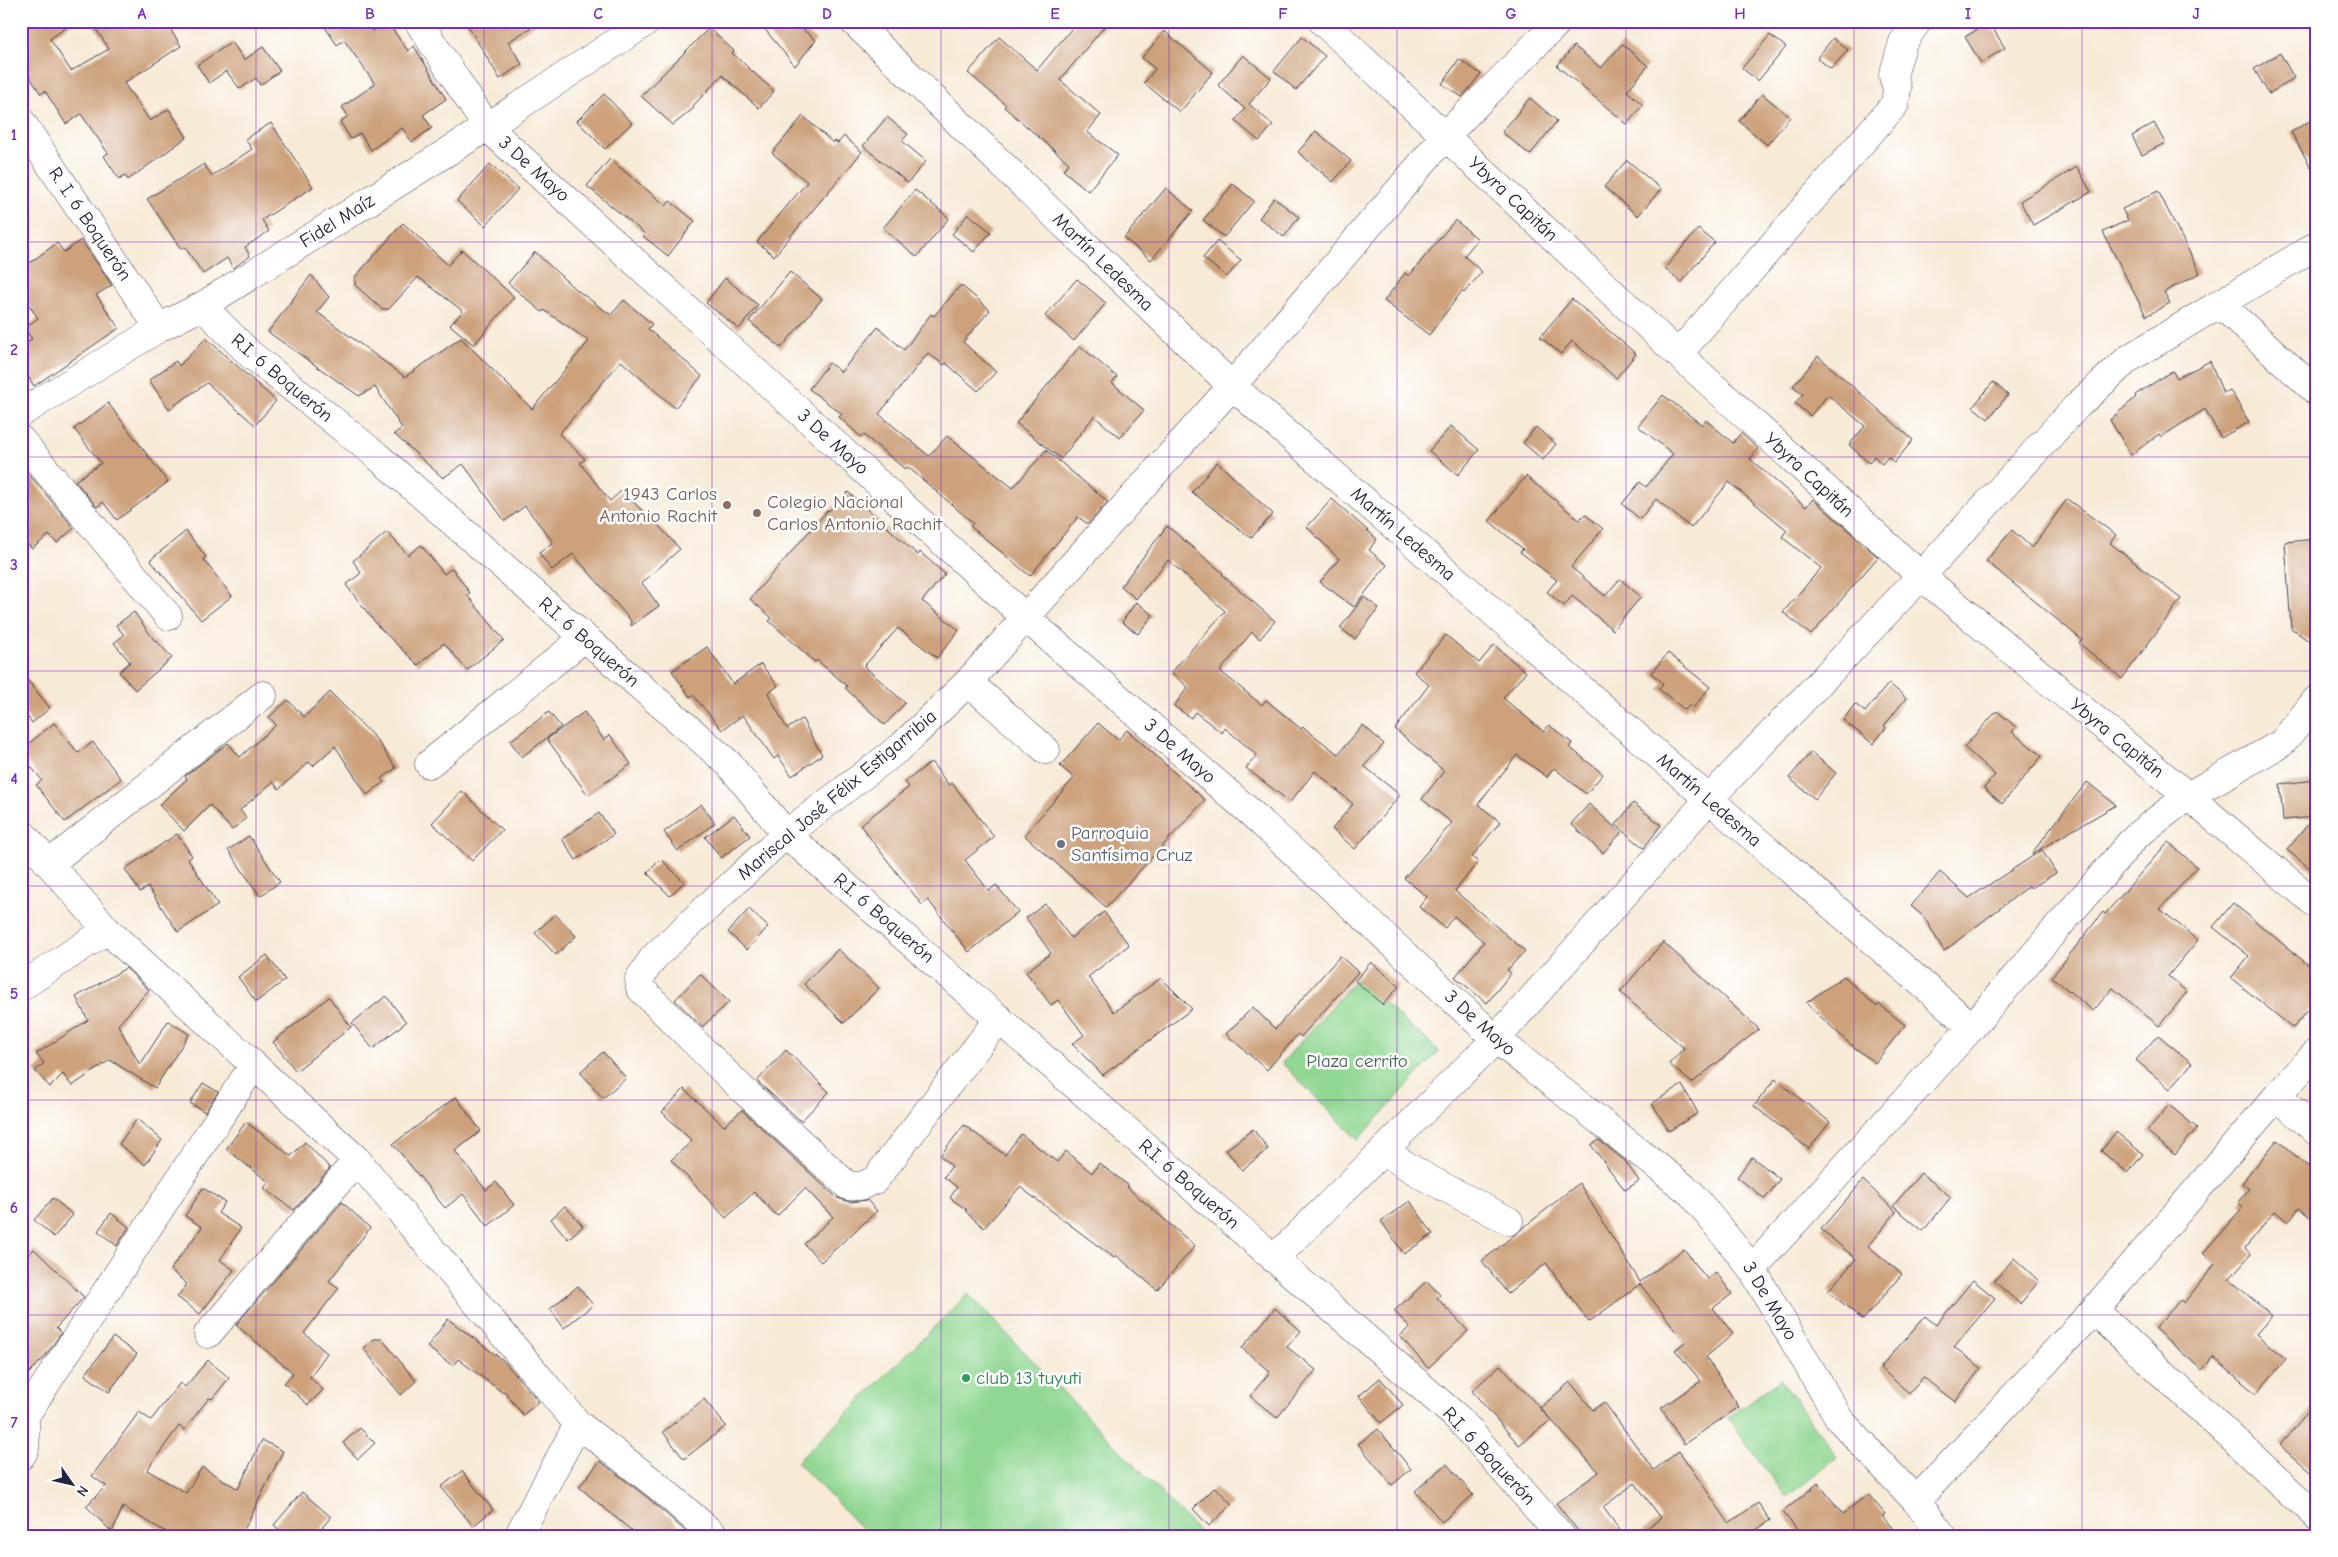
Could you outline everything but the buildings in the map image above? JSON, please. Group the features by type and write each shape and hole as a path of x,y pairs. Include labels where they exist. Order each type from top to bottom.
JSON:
{"street":[{"name":"3 De Mayo","path":"418,21 487,126 1025,617 1250,812 1496,1039 1692,1193 1752,1269 1840,1420 1916,1500 1943,1536"},
{"name":"Fidel Maíz","path":"21,413 159,328 202,306 487,126 648,21"},
{"name":"Martín Ledesma","path":"853,21 1232,386 1972,1027"},
{"name":"Ybyra Capitán","path":"1322,21 1678,354 1921,576 2317,905"},
{"name":"Mariscal José Félix Estigarribia","path":"999,1018 875,1180 861,1186 848,1186 741,1088 640,988 639,979 654,957 786,834 902,746 968,682 1232,386 1446,135 1559,21"},
{"path":"1678,354 1896,104 1897,89 1893,76 1902,42 1918,21"},
{"name":"R. I. 6 Boquerón","path":"21,121 159,328"},
{"path":"1274,1259 1496,1039 1708,800 1921,576 2076,406 2128,359 2317,246"},
{"path":"2220,304 2317,392"},
{"name":"R.I. 6 Boquerón","path":"202,306 250,354 376,455 728,763 786,834 1459,1419 1561,1536"},
{"path":"21,440 168,616"},
{"path":"429,764 584,638"},
{"path":"968,682 1046,750"},
{"path":"50,863 263,695"},
{"path":"1752,1269 1972,1027 2136,836 2188,796 2282,743 2317,699"},
{"path":"21,832 107,930 357,1160 578,1424 658,1486 714,1536"},
{"path":"21,987 107,930"},
{"path":"1916,1500 2094,1310 2317,1052"},
{"path":"23,1452 25,1416 253,1066"},
{"path":"2277,1096 2317,1132"},
{"path":"1383,1151 1425,1177 1509,1221"},
{"path":"208,1334 357,1160"},
{"path":"2094,1310 2317,1517"},
{"path":"518,1536 578,1424"}],"green space":[{"name":"Plaza cerrito","path":"1356,979 1439,1051 1358,1140 1282,1063"},
{"name":"club 13 tuyuti","path":"968,1294 1203,1536 869,1536 797,1462"},
{"path":"1780,1379 1838,1458 1786,1497 1728,1418"}],"place":[{"name":"1943 Carlos Antonio Rachit","path":"727,505"},
{"name":"Colegio Nacional Carlos Antonio Rachit","path":"757,513"},
{"name":"Parroquia Santísima Cruz","path":"1061,844"},
{"name":"club 13 tuyuti","path":"966,1378"}]}
